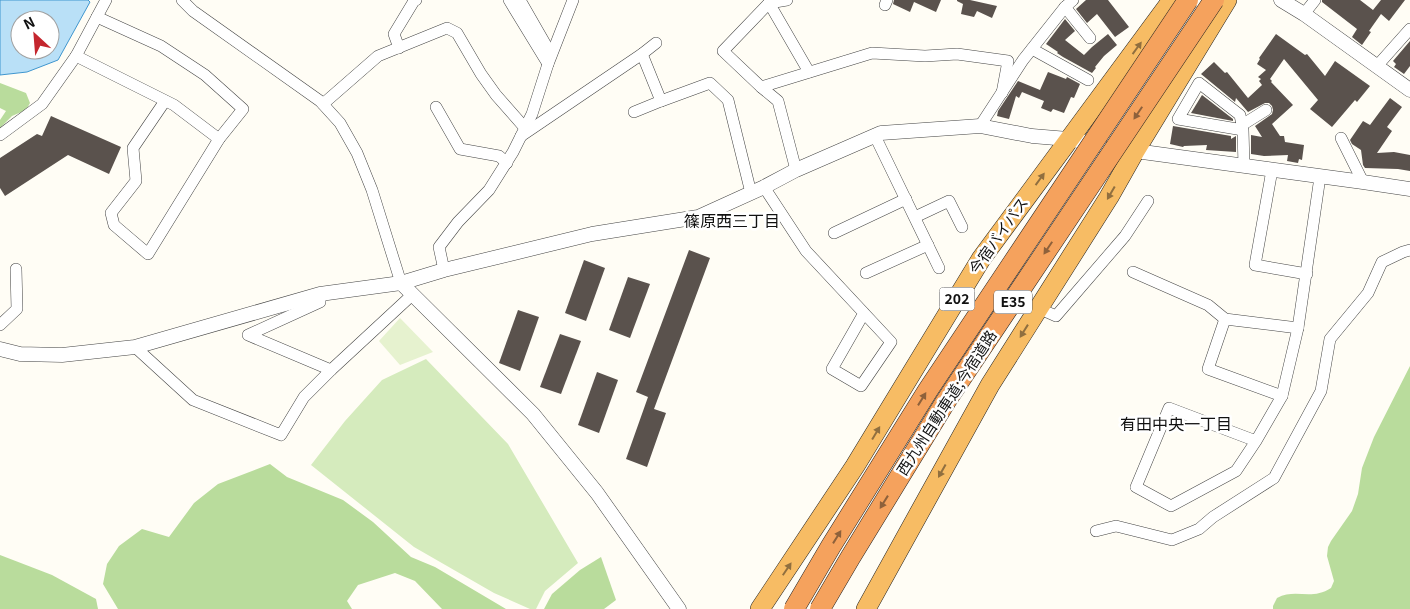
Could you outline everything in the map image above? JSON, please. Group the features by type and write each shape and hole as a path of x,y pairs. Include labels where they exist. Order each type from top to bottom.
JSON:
{"highway":[{"name":"今宿バイパス","path":"760,609 856,466 981,259 1172,0"},
{"name":"西九州自動車道;今宿道路","path":"794,609 928,390 1188,0"},
{"name":"西九州自動車道;今宿道路","path":"820,609 946,402 1214,0"},
{"path":"866,609 990,385 1109,197 1226,0"}],"street":[{"path":"0,135 42,104 76,56 106,0"},
{"path":"182,0 193,11 320,101 340,123 360,160 372,190 400,283 533,414 597,493 679,609"},
{"path":"399,48 394,34 416,0"},
{"path":"509,0 550,59"},
{"path":"520,0 550,59"},
{"path":"444,270 439,247 458,222 489,190 523,132 532,114 550,59 573,0"},
{"path":"787,0 769,3 723,52 760,87 778,100 796,170"},
{"path":"1281,0 1304,14 1410,90"},
{"path":"1304,14 1315,0"},
{"path":"769,3 809,72"},
{"path":"980,126 1032,49 1069,3 1090,38"},
{"path":"97,17 161,46 205,75 243,108 219,138 148,254 114,225 111,213 136,181 133,148 165,101"},
{"path":"323,104 378,56 447,28 458,33 486,81 523,132"},
{"path":"1377,66 1410,29"},
{"path":"523,132 656,43"},
{"path":"1032,49 1088,80"},
{"path":"760,87 872,53 925,56 957,54 1008,61 1002,92"},
{"path":"642,54 660,101"},
{"path":"76,56 174,105 219,138"},
{"path":"634,112 710,83 728,100 751,193"},
{"path":"1244,166 1242,128 1240,115 1199,83 1178,119 1242,128 1266,110"},
{"path":"436,107 460,150 499,156 506,163"},
{"path":"0,349 20,354 62,355 135,347 320,294 400,283 444,270 592,234 698,217 796,170 881,133 980,126 1032,136 1068,139 1135,151 1410,189"},
{"path":"875,136 939,268"},
{"path":"1341,138 1363,182"},
{"path":"1272,170 1255,265 1307,274"},
{"path":"1256,441 1169,408 1136,487 1171,506 1236,471 1256,441 1282,396 1298,328 1320,177"},
{"path":"764,187 806,251 864,313 891,342 861,386 832,369 864,313"},
{"path":"834,233 906,199"},
{"path":"915,217 949,201 962,226"},
{"path":"1038,308 1056,316 1125,236 1148,201"},
{"path":"866,273 928,245"},
{"path":"1096,531 1116,526 1172,540 1199,529 1213,517 1274,478 1321,391 1330,339 1368,293 1382,262 1410,250"},
{"path":"0,325 17,309 16,269"},
{"path":"1132,272 1208,305 1225,319 1298,328"},
{"path":"320,294 320,302 248,335 331,370"},
{"path":"135,347 193,400 281,435 304,397 412,295"},
{"path":"1225,319 1208,369 1282,396"}],"green space":[{"path":"0,83 26,93 30,103 26,110 12,116 0,128 0,120 6,111 0,108"},
{"path":"400,318 433,352 400,365 379,341"},
{"path":"426,359 508,444 578,563 545,591 536,609 530,609 494,593 414,547 311,465 345,421 382,380"},
{"path":"1410,366 1410,609 1273,609 1277,598 1284,595 1317,594 1331,588 1334,581 1327,556 1328,547 1352,511 1358,494 1362,468 1374,437"},
{"path":"270,464 287,477 343,500 373,522 411,557 435,567 506,609 442,609 415,581 395,573 358,585 347,601 352,609 118,609 103,584 107,564 119,546 142,529 169,537 194,503 218,484"},
{"path":"0,555 52,575 96,599 98,609 0,609"},
{"path":"601,557 616,600 604,609 544,609 552,594 580,570"}],"water":[{"path":"0,0 88,0 90,2 60,56 60,10 10,10 10,60 58,60 27,72 0,75"}],"building":[{"path":"894,0 941,0 936,12 914,2 910,12 893,4"},
{"path":"957,0 970,0 997,6 992,18 977,11 974,17 961,14 963,4"},
{"path":"1086,0 1108,0 1129,27 1115,37 1097,14 1087,23 1076,9"},
{"path":"1322,0 1360,0 1373,10 1381,0 1405,0 1389,21 1381,14 1362,45 1352,37 1357,29 1322,2"},
{"path":"1065,19 1075,31 1065,40 1084,55 1108,34 1117,45 1104,56 1092,73 1063,57 1046,44"},
{"path":"1276,34 1305,55 1307,54 1325,76 1335,61 1370,86 1332,127 1310,109 1318,100 1284,59 1270,79 1293,105 1272,124 1280,136 1284,136 1285,142 1304,145 1302,160 1299,159 1298,163 1287,161 1288,155 1264,156 1251,154 1251,135 1262,137 1255,126 1272,114 1272,106 1269,103 1265,103 1248,112 1236,98 1235,102 1201,74 1214,62 1225,73 1227,72 1248,98 1262,85 1259,81 1261,79 1258,77 1266,70 1257,64 1259,58"},
{"path":"1410,41 1410,66 1404,74 1394,67 1396,64 1393,61"},
{"path":"1048,72 1066,79 1067,77 1080,84 1074,98 1071,97 1064,113 1053,109 1051,112 1041,108 1044,101 1022,92 1019,98 1016,96 1009,119 997,116 998,111 1018,81 1040,90"},
{"path":"1202,95 1233,119 1233,121 1191,113"},
{"path":"1390,98 1402,107 1387,127 1392,131 1377,153 1394,152 1410,155 1410,171 1365,168 1361,150 1352,144 1350,140 1363,121 1370,125"},
{"path":"51,116 121,147 109,174 68,155 5,196 0,188 0,158 37,134 42,136"},
{"path":"1173,126 1231,136 1231,139 1236,136 1236,152 1206,150 1207,145 1183,147 1170,144"},
{"path":"689,250 710,258 654,409 666,413 647,467 626,459 648,397 636,392"},
{"path":"584,260 605,268 586,321 565,313"},
{"path":"628,277 650,284 630,338 609,330"},
{"path":"518,310 539,317 520,371 499,363"},
{"path":"560,334 581,341 561,394 540,387"},
{"path":"597,372 618,380 599,433 578,425"}],"district":[{"name":"篠原西三丁目","path":"732,221"},
{"name":"有田中央一丁目","path":"1176,424"}]}
